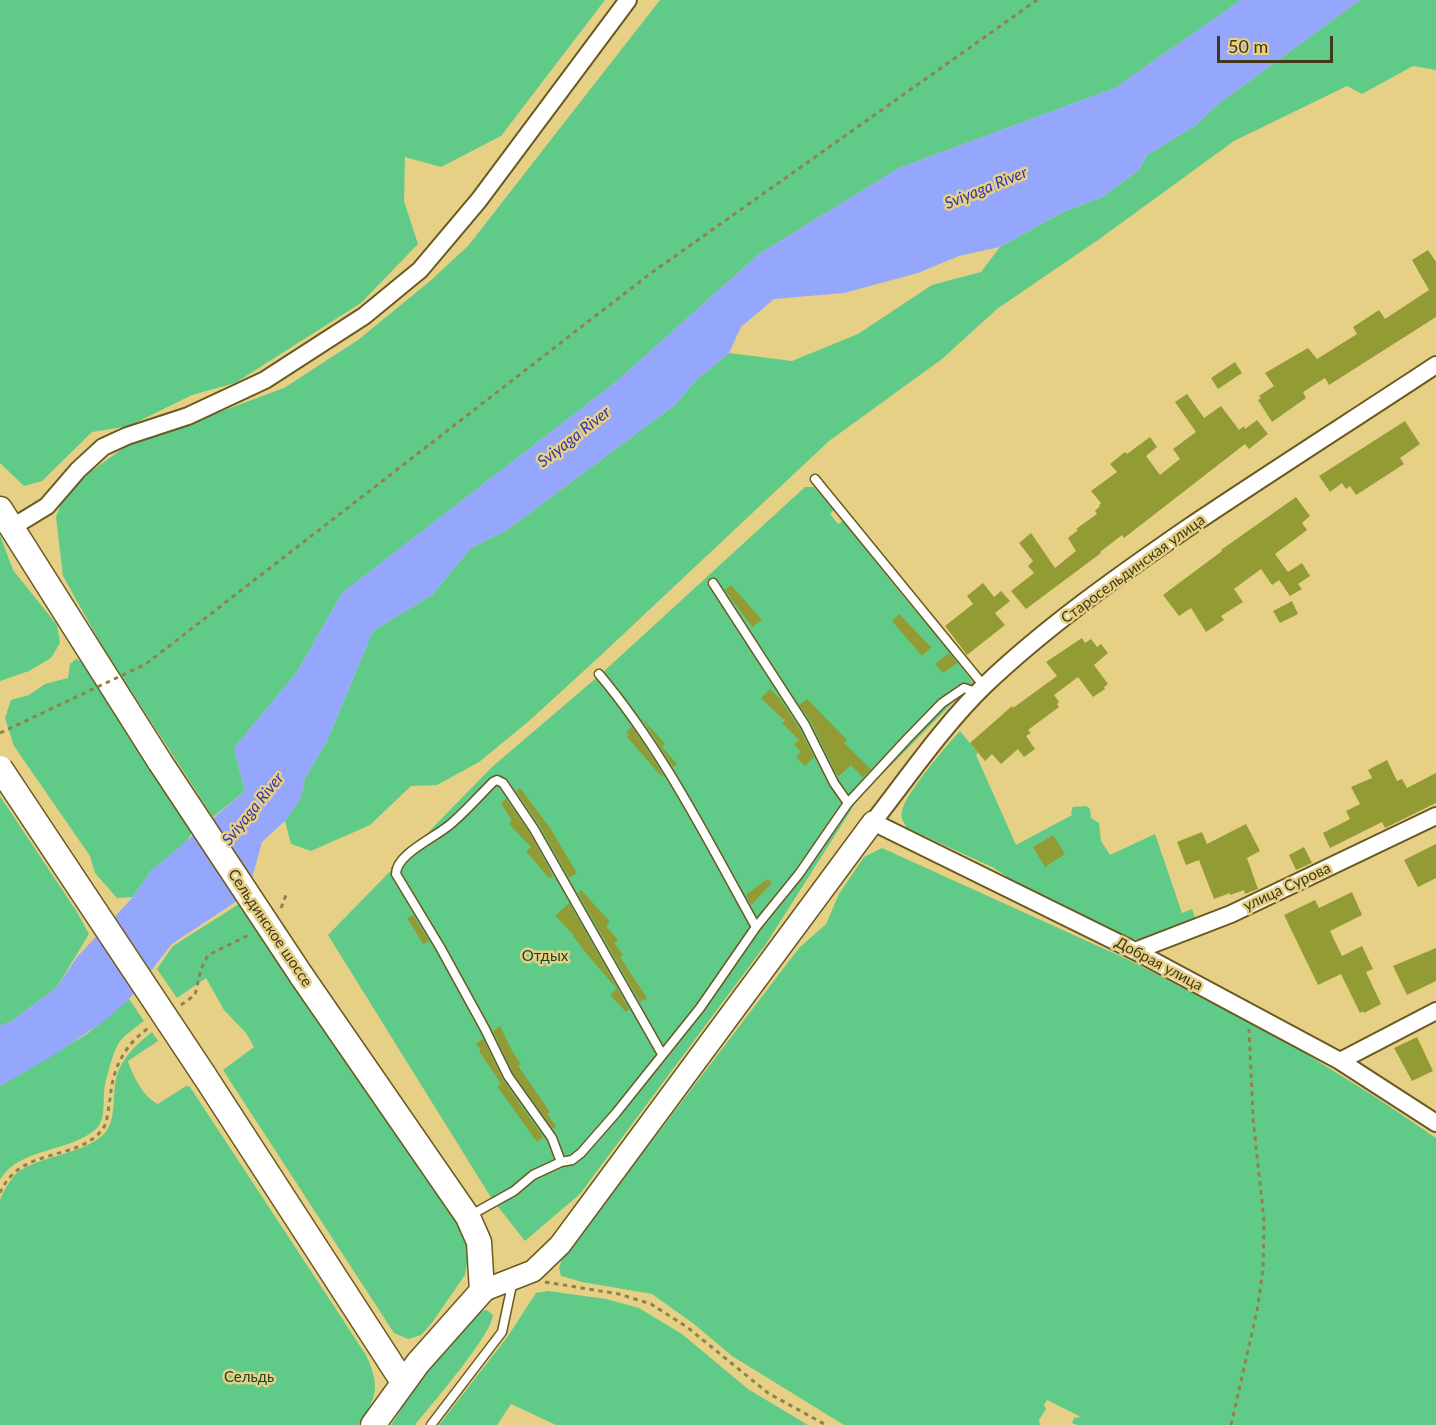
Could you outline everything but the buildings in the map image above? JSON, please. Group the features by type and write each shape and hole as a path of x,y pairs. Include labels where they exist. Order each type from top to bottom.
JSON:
{"main road":[{"name":"Сельдинское шоссе","path":"6,518 160,762 301,975 468,1217 479,1242 482,1291"},
{"path":"0,768 403,1382"},
{"path":"373,1425 418,1363 482,1291"}],"street":[{"path":"6,518 47,506 78,470 103,447 188,416 265,380 364,316 420,270 478,200 628,0"},
{"name":"Старосельдинская улица","path":"873,822 942,734 981,689 1024,650 1128,569 1239,493 1436,365"},
{"name":"улица Сурова","path":"1135,951 1231,914 1436,816"},
{"path":"482,1291 532,1271 560,1245 873,822"},
{"name":"Добрая улица","path":"873,822 1135,951 1340,1060 1436,1123"},
{"path":"1340,1060 1436,1011"}],"lane":[{"path":"815,478 981,689"},
{"path":"713,583 805,725 834,783 848,803"},
{"path":"599,674 622,701 676,784 756,927"},
{"path":"468,1217 514,1191 533,1175 561,1162 572,1160 581,1153 700,1008 756,927 799,874 848,803 942,704 964,688 981,689"},
{"path":"561,1162 552,1138 508,1076 446,957 396,874 399,862 452,823 493,782 497,780 503,783 534,830 662,1054"},
{"path":"431,1425 502,1332 513,1277"}],"path":[{"path":"0,733 146,664 647,276 1037,0"},
{"path":"273,915 281,907 286,896"},
{"path":"177,1007 195,994 201,969 208,955 257,931"},
{"path":"1231,1425 1257,1311 1263,1270 1264,1221 1253,1118 1249,1012"},
{"path":"0,1193 3,1185 15,1170 46,1156 83,1144 103,1130 108,1114 112,1081 122,1055 151,1026"},
{"path":"544,1282 619,1294 651,1304 687,1327 768,1393 826,1425"}],"green space":[{"path":"0,0 605,0 501,136 441,167 405,157 404,201 418,244 361,303 235,383 192,395 129,426 92,432 42,481 24,486 0,463"},
{"path":"660,0 1241,0 1115,88 899,168 759,254 617,381 342,593 297,672 234,748 245,791 213,817 102,646 63,576 56,517 62,501 90,472 125,447 284,388 358,340 429,282 468,246"},
{"path":"1360,0 1436,0 1436,70 1413,66 1362,94 1347,86 1234,141 1098,240 997,309 942,359 829,441 599,657 529,721 479,762 437,785 411,786 370,825 311,851 291,844 285,821 301,798 305,778 327,741 373,631 432,595 471,548 507,530 676,404 695,381 729,353 792,361 858,334 932,285 981,272 1000,247 1063,212 1103,197 1140,169 1146,156 1196,125 1217,105"},
{"name":"Отдых","path":"805,487 814,487 834,510 830,514 838,524 843,521 973,682 858,799 766,944 580,1194 525,1241 492,1199 328,935 492,767 602,673"},
{"path":"0,535 13,570 57,625 60,643 51,658 29,671 0,681"},
{"path":"76,659 85,663 192,833 186,842 151,871 133,897 117,898 95,873 90,856 14,746 5,718 11,700 29,695 45,684 68,678 70,664"},
{"path":"960,731 978,753 976,755 1016,845 1072,815 1073,807 1086,806 1090,809 1091,818 1099,823 1101,841 1110,855 1155,834 1182,913 1192,909 1196,920 1153,937 1126,938 1016,883 994,868 907,828 902,811 910,793"},
{"path":"0,796 77,912 89,934 57,987 12,1021 0,1026"},
{"path":"882,848 1131,961 1287,1042 1436,1138 1436,1425 1077,1425 1072,1423 1074,1418 1081,1417 1047,1400 1044,1405 1046,1409 1039,1420 1040,1425 844,1425 732,1356 694,1324 652,1294 582,1282 561,1276 559,1268 562,1259 799,948 826,924 839,894 864,857"},
{"path":"242,902 460,1227 469,1250 465,1275 421,1335 408,1339 394,1333 223,1070 254,1047 246,1033 224,1010 206,978 177,998 157,969 173,946"},
{"path":"129,999 144,1021 122,1038 115,1050 105,1085 103,1114 99,1125 85,1137 19,1161 8,1169 0,1180 0,1086 87,1034"},
{"name":"Сельдь","path":"152,1032 158,1041 128,1061 140,1086 148,1097 158,1104 186,1086 190,1087 366,1355 375,1383 375,1391 370,1407 358,1425 0,1425 0,1200 12,1179 26,1167 82,1147 107,1131 112,1117 118,1071 125,1058"},
{"path":"548,1291 606,1299 639,1308 682,1334 748,1389 808,1425 556,1425 511,1404 497,1425 439,1425 508,1336 536,1293"},
{"path":"487,1310 493,1315 482,1338 415,1425 391,1425 449,1342 476,1315"}],"water":[{"name":"Sviyaga River","path":"1241,0 1360,0 1217,105 1196,125 1146,156 1140,169 1103,197 1063,212 1000,247 959,256 918,273 844,293 774,299 741,327 729,353 695,381 676,404 507,530 471,548 432,595 373,631 327,741 305,778 301,798 285,821 262,842 251,882 240,899 172,944 129,999 103,1022 49,1058 0,1086 0,1026 12,1021 57,987 77,957 133,897 151,871 245,791 234,748 297,672 342,593 617,381 759,254 899,168 1115,88"}]}
